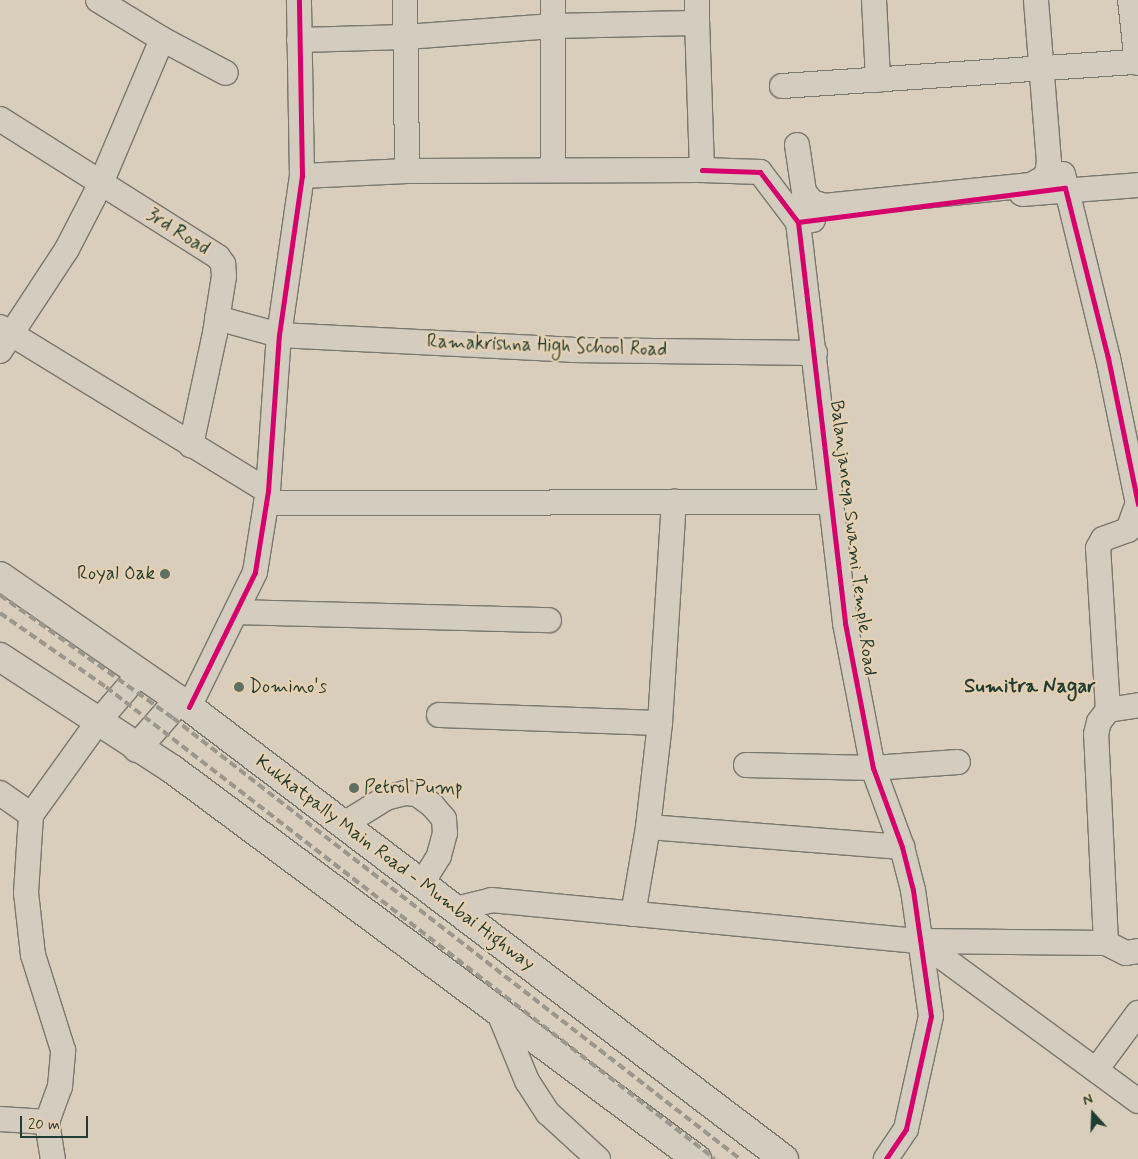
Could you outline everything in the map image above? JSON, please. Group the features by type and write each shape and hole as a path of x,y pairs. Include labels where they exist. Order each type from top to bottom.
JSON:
{"highway":[{"name":"Kukkatpally Main Road - Mumbai Highway","path":"0,576 184,704 784,1159"},
{"path":"0,657 97,723 172,770 696,1159"},
{"path":"137,748 184,704"}],"street":[{"path":"184,704 236,612 255,572 267,497 279,334 302,176 299,0"},
{"path":"405,0 407,171"},
{"path":"552,0 552,169"},
{"path":"874,0 878,80"},
{"path":"1036,0 1048,67 1064,188 1108,358 1137,505 1128,530 1103,539 1098,548 1108,710 1099,722 1096,734 1106,943"},
{"path":"782,86 1137,62 1130,0"},
{"path":"108,3 162,38 226,74"},
{"path":"299,40 406,37 553,26 697,11 702,170"},
{"path":"162,38 101,183 66,249 4,338 191,445 267,497 832,502"},
{"path":"797,145 804,192 812,202 824,206 1031,185 1047,174 1049,162 1048,67"},
{"name":"3rd Road","path":"0,119 218,257 223,264 224,276 217,318 191,445"},
{"path":"302,176 407,171 552,169 760,172 798,222 1064,188 1138,185"},
{"name":"Balanjaneya Swami Temple Road","path":"798,222 846,623 873,768 902,847 920,941 931,1016 906,1128 886,1159"},
{"name":"Ramakrishna High School Road","path":"217,318 279,334 572,350 815,353"},
{"path":"634,914 648,827 660,723 674,501"},
{"path":"236,612 549,620"},
{"path":"53,1159 47,1122 60,1087 63,1050 33,955 26,893 31,815 97,723 140,673"},
{"path":"1108,710 1138,705"},
{"path":"439,715 660,723"},
{"path":"746,765 873,768 958,762"},
{"path":"344,824 386,798 404,793 417,794 432,805 444,818 446,833 439,856 422,883"},
{"path":"0,794 31,815"},
{"path":"648,827 902,847"},
{"path":"456,909 491,900 920,941 1106,943 1126,953 1138,951"},
{"path":"920,941 1138,1101"},
{"path":"498,1013 527,1081 548,1113 598,1159"},
{"path":"1096,1070 1138,1013"},
{"path":"0,1119 47,1122"}],"railway":[{"path":"0,595 173,718 740,1159"},
{"path":"0,613 106,687 715,1159"}],"cycle path":[{"path":"189,707 255,572 268,491 279,335 302,176 299,0"},
{"path":"702,170 760,172 798,222 1065,188 1108,358 1138,504"},
{"path":"798,222 845,623 873,768 902,847 913,890 931,1016 906,1129 886,1159"}],"place":[{"name":"Royal Oak","path":"165,574"},
{"name":"Domino's","path":"239,687"},
{"name":"Petrol Pump","path":"354,788"}],"district":[{"name":"Sumitra Nagar","path":"1030,686"}]}
